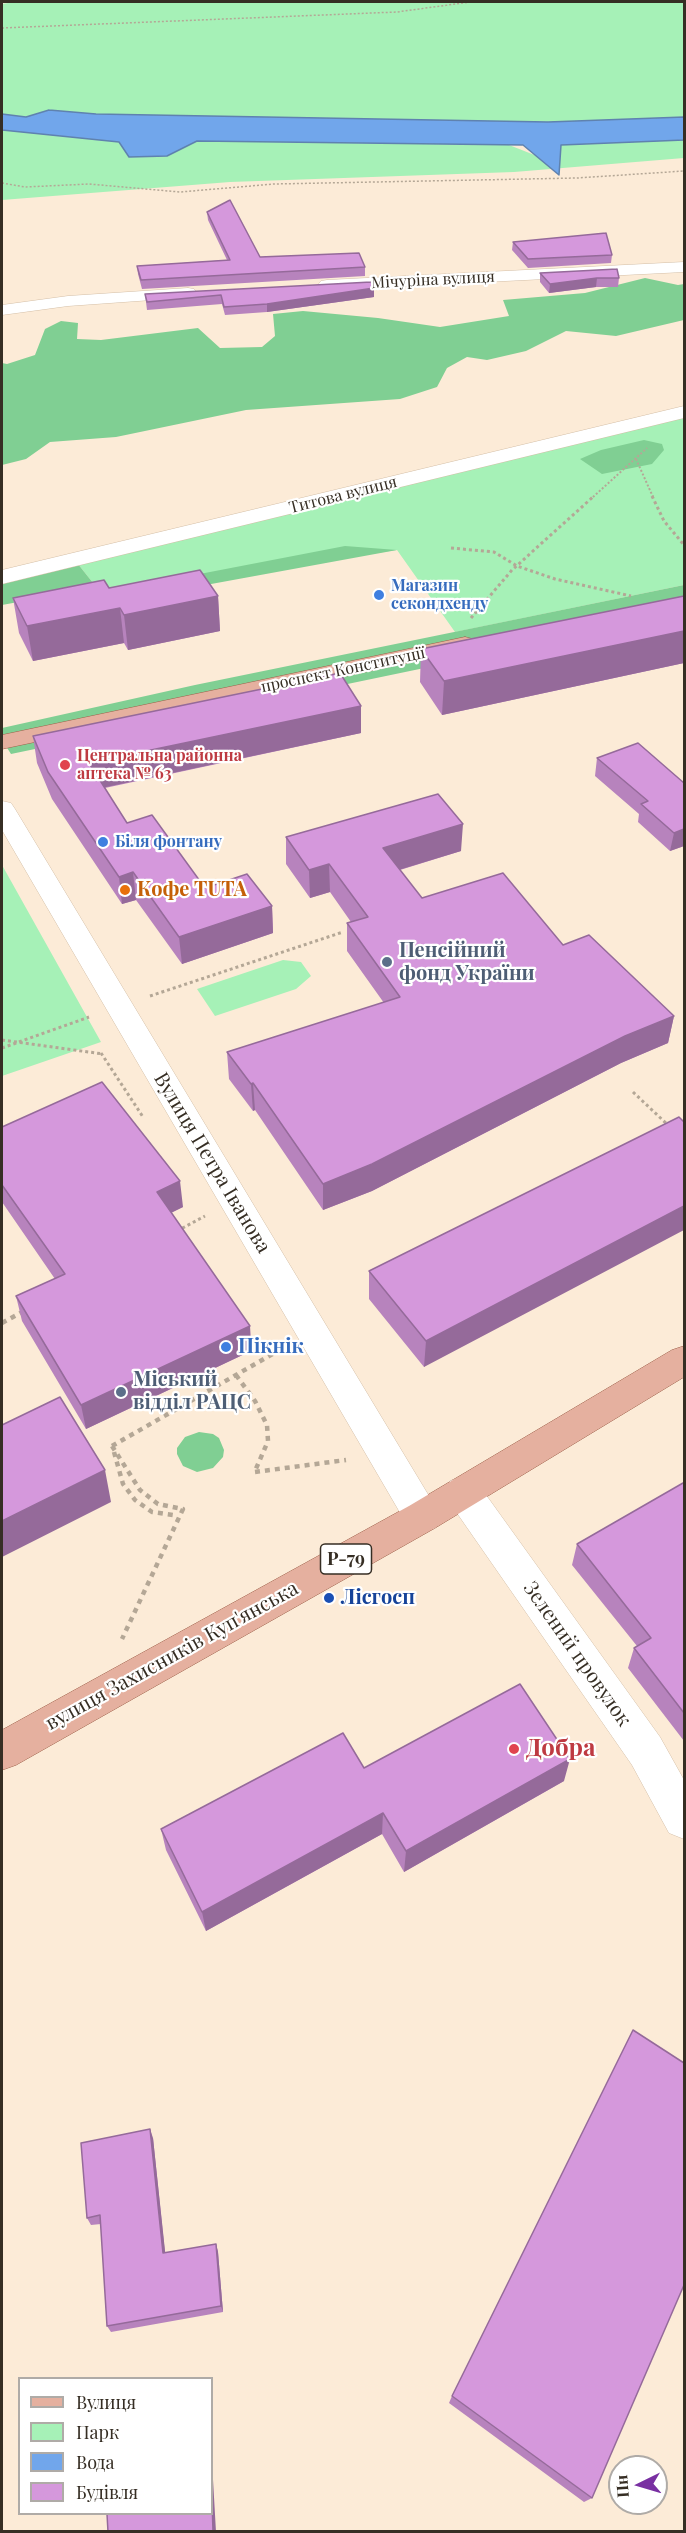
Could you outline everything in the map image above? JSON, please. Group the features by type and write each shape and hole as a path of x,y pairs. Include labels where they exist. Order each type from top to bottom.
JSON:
{"main road":[{"name":"проспект Конституції","path":"2,742 487,639"},
{"name":"вулиця Захисників Куп'янська","path":"2,1751 422,1517 684,1360"}],"street":[{"name":"Мічуріна вулиця","path":"309,286 684,267"},
{"path":"2,310 68,301 203,292"},
{"name":"Титова вулиця","path":"2,577 684,412"},
{"name":"Вулиця Петра Іванова","path":"2,809 422,1517"},
{"name":"Зелений провулок","path":"463,1492 646,1751 684,1819"}],"path":[{"path":"2,28 397,12 470,2"},
{"path":"2,183 25,187 89,184 180,192 274,184 577,178 684,171"},
{"path":"468,622 517,566 652,443"},
{"path":"636,459 664,521 684,545"},
{"path":"451,548 494,552 517,566 555,579 631,596"},
{"path":"2,1047 343,932"},
{"path":"2,1040 151,1060"},
{"path":"633,1092 676,1132"},
{"path":"166,1236 234,1201"},
{"path":"2,1323 32,1307"},
{"path":"112,1446 312,1331"},
{"path":"236,1375 255,1401 267,1425 268,1441 255,1472 386,1455"},
{"path":"112,1446 123,1484 135,1500 152,1512 173,1515"},
{"path":"112,1446 140,1490 158,1504 183,1509 119,1647"}],"green space":[{"path":"14,2 684,2 684,117 548,122 96,114 49,110 26,117 2,114 2,4"},
{"path":"2,130 120,142 129,157 167,156 197,141 509,145 537,156 560,145 684,140 684,158 514,172 230,182 2,200"},
{"path":"645,278 678,285 684,284 684,320 616,336 566,331 526,351 487,360 467,357 447,368 437,387 400,399 246,410 116,437 50,442 26,459 2,465 2,363 7,364 35,355 45,329 61,321 78,323 77,339 101,340 198,328 220,348 262,347 275,336 273,314 303,311 440,327 509,316 503,300 585,293"},
{"path":"684,412 684,585 455,632 397,550 101,593 74,559"},
{"path":"644,440 662,444 664,450 652,464 602,474 580,459 601,450"},
{"path":"345,546 397,550 80,608 73,592 2,605 2,577 74,559 101,593"},
{"path":"684,585 684,614 11,754 2,740 2,728 195,685"},
{"path":"2,865 101,1042 2,1076"},
{"path":"283,960 301,962 311,976 296,989 215,1016 197,989"},
{"path":"199,1432 213,1434 219,1438 224,1450 223,1457 213,1468 197,1472 183,1466 177,1454 177,1448 185,1437"}],"water":[{"path":"49,110 96,114 548,122 684,117 684,140 561,145 559,175 523,145 197,141 167,156 129,157 119,142 2,130 2,114 26,117"}],"building":[{"path":"230,200 260,257 359,253 365,267 141,280 137,266 230,260 207,212"},
{"path":"606,233 612,255 528,259 513,242"},
{"path":"617,269 619,278 597,278 550,284 540,273"},
{"path":"371,282 374,288 267,304 224,307 221,295 147,302 145,294"},
{"path":"200,570 218,596 124,615 120,608 27,626 13,598 104,580 109,588"},
{"path":"684,596 684,631 444,681 421,649"},
{"path":"340,673 361,706 89,763 127,823 152,815 205,888 247,874 272,906 179,937 133,872 119,877 48,772 33,736"},
{"path":"638,743 684,783 684,829 674,833 641,804 648,801 597,758"},
{"path":"438,794 463,824 383,848 422,898 503,873 563,945 589,935 674,1016 625,1036 372,1164 323,1184 253,1083 251,1084 227,1052 400,997 347,923 368,917 329,864 309,870 286,837"},
{"path":"102,1082 180,1181 157,1192 250,1326 81,1405 16,1296 65,1274 2,1185 2,1127"},
{"path":"679,1117 684,1122 684,1206 426,1341 369,1271"},
{"path":"60,1397 105,1470 2,1521 2,1425"},
{"path":"683,1483 684,1713 634,1648 651,1638 577,1544"},
{"path":"520,1684 570,1759 406,1851 383,1813 202,1912 161,1829 343,1733 364,1768"},
{"path":"633,2030 684,2063 684,2285 611,2455 608,2455 608,2461 592,2498 452,2396"},
{"path":"150,2129 163,2253 216,2244 221,2306 107,2326 100,2215 87,2218 81,2143"},
{"path":"107,2515 212,2515 213,2532 108,2532"}],"place":[{"name":"Магазин секондхенду","path":"379,595"},
{"name":"Центральна районна аптека № 63","path":"65,765"},
{"name":"Біля фонтану","path":"103,842"},
{"name":"Кофе TUTA","path":"125,890"},
{"name":"Пенсійний фонд України","path":"387,962"},
{"name":"Пікнік","path":"226,1347"},
{"name":"Міський відділ РАЦС","path":"121,1392"},
{"name":"Лісгосп","path":"329,1598"},
{"name":"Добра","path":"514,1749"}]}
